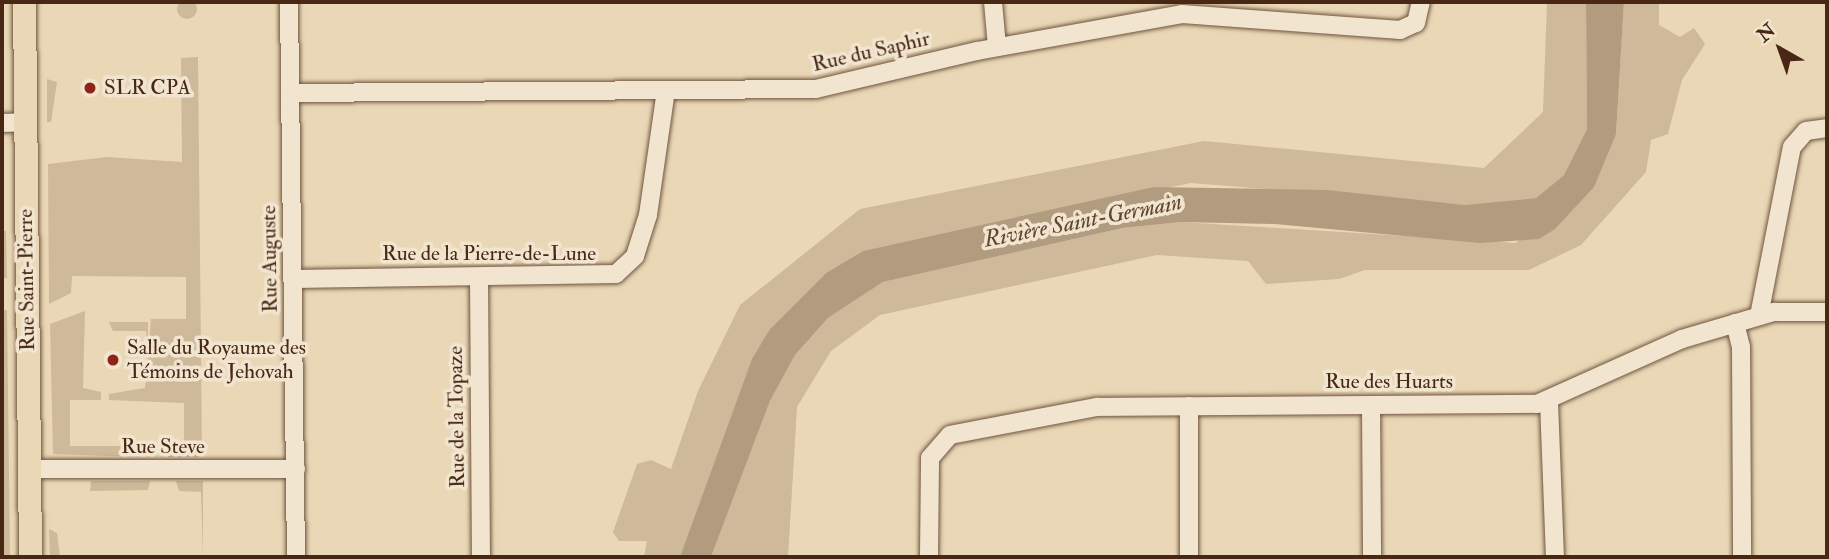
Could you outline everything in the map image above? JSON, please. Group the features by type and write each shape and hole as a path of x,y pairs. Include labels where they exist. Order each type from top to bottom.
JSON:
{"main road":[{"name":"Rue Saint-Pierre","path":"24,2 13,122 29,469 30,557"}],"street":[{"name":"Rue Auguste","path":"289,2 296,557"},
{"path":"993,2 997,47"},
{"name":"Rue du Saphir","path":"290,93 816,89 997,47 1194,7 1413,27 1421,2"},
{"name":"Rue de la Pierre-de-Lune","path":"293,279 604,277 626,267 652,199 666,90"},
{"path":"1759,316 1792,147 1806,131 1827,128"},
{"name":"Rue de la Topaze","path":"478,276 481,557"},
{"name":"Rue des Huarts","path":"929,557 929,466 937,443 1087,408 1549,402 1666,345 1759,316 1827,312"},
{"path":"1735,323 1741,347 1742,557"},
{"path":"1549,402 1555,557"},
{"path":"1371,405 1372,557"},
{"path":"1189,406 1189,557"},
{"name":"Rue Steve","path":"29,469 296,469"}],"shaded area":[{"path":"187,-1 194,2 197,9 194,16 187,19 180,16 177,9 180,2"},
{"path":"1547,2 1586,2 1587,129 1564,175 1536,198 1465,205 1191,183 863,251 826,273 770,329 680,557 644,557 647,541 619,541 613,532 637,464 651,460 671,469 698,391 740,305 860,209 1204,141 1484,168 1543,112"},
{"path":"1624,2 1659,2 1659,25 1680,37 1694,28 1705,44 1682,80 1668,134 1651,140 1646,172 1581,245 1529,270 1365,270 1339,279 1266,284 1248,261 1157,255 880,315 831,351 797,407 788,557 711,557 770,401 795,355 828,318 883,282 1123,228 1181,222 1516,243 1616,134"},
{"path":"198,57 202,457 167,457 165,447 184,446 184,403 109,400 109,394 145,388 151,319 186,319 186,277 72,276 71,293 49,304 48,164 107,157 182,162 181,58"},
{"path":"47,79 57,82 51,122 47,122"},
{"path":"2,231 6,231 7,278 2,278"},
{"path":"2,310 7,310 10,557 2,557"},
{"path":"85,311 83,388 101,392 101,400 70,400 70,446 142,446 140,457 53,454 50,324"},
{"path":"109,322 148,322 148,345 146,331 113,331"},
{"path":"91,481 150,481 148,490 90,491"},
{"path":"176,481 203,481 203,557 201,492 179,491"},
{"path":"49,529 57,533 60,557 50,557"}],"water":[{"name":"Rivière Saint-Germain","path":"1586,2 1624,2 1616,134 1594,187 1555,229 1539,239 1480,243 1275,224 1181,222 1123,228 883,282 828,318 795,355 770,401 711,557 680,557 752,359 770,329 826,273 863,251 1154,187 1327,190 1465,205 1536,198 1564,175 1587,129"}],"place":[{"name":"SLR CPA","path":"90,88"},
{"name":"Salle du Royaume des Témoins de Jehovah","path":"113,360"}]}
